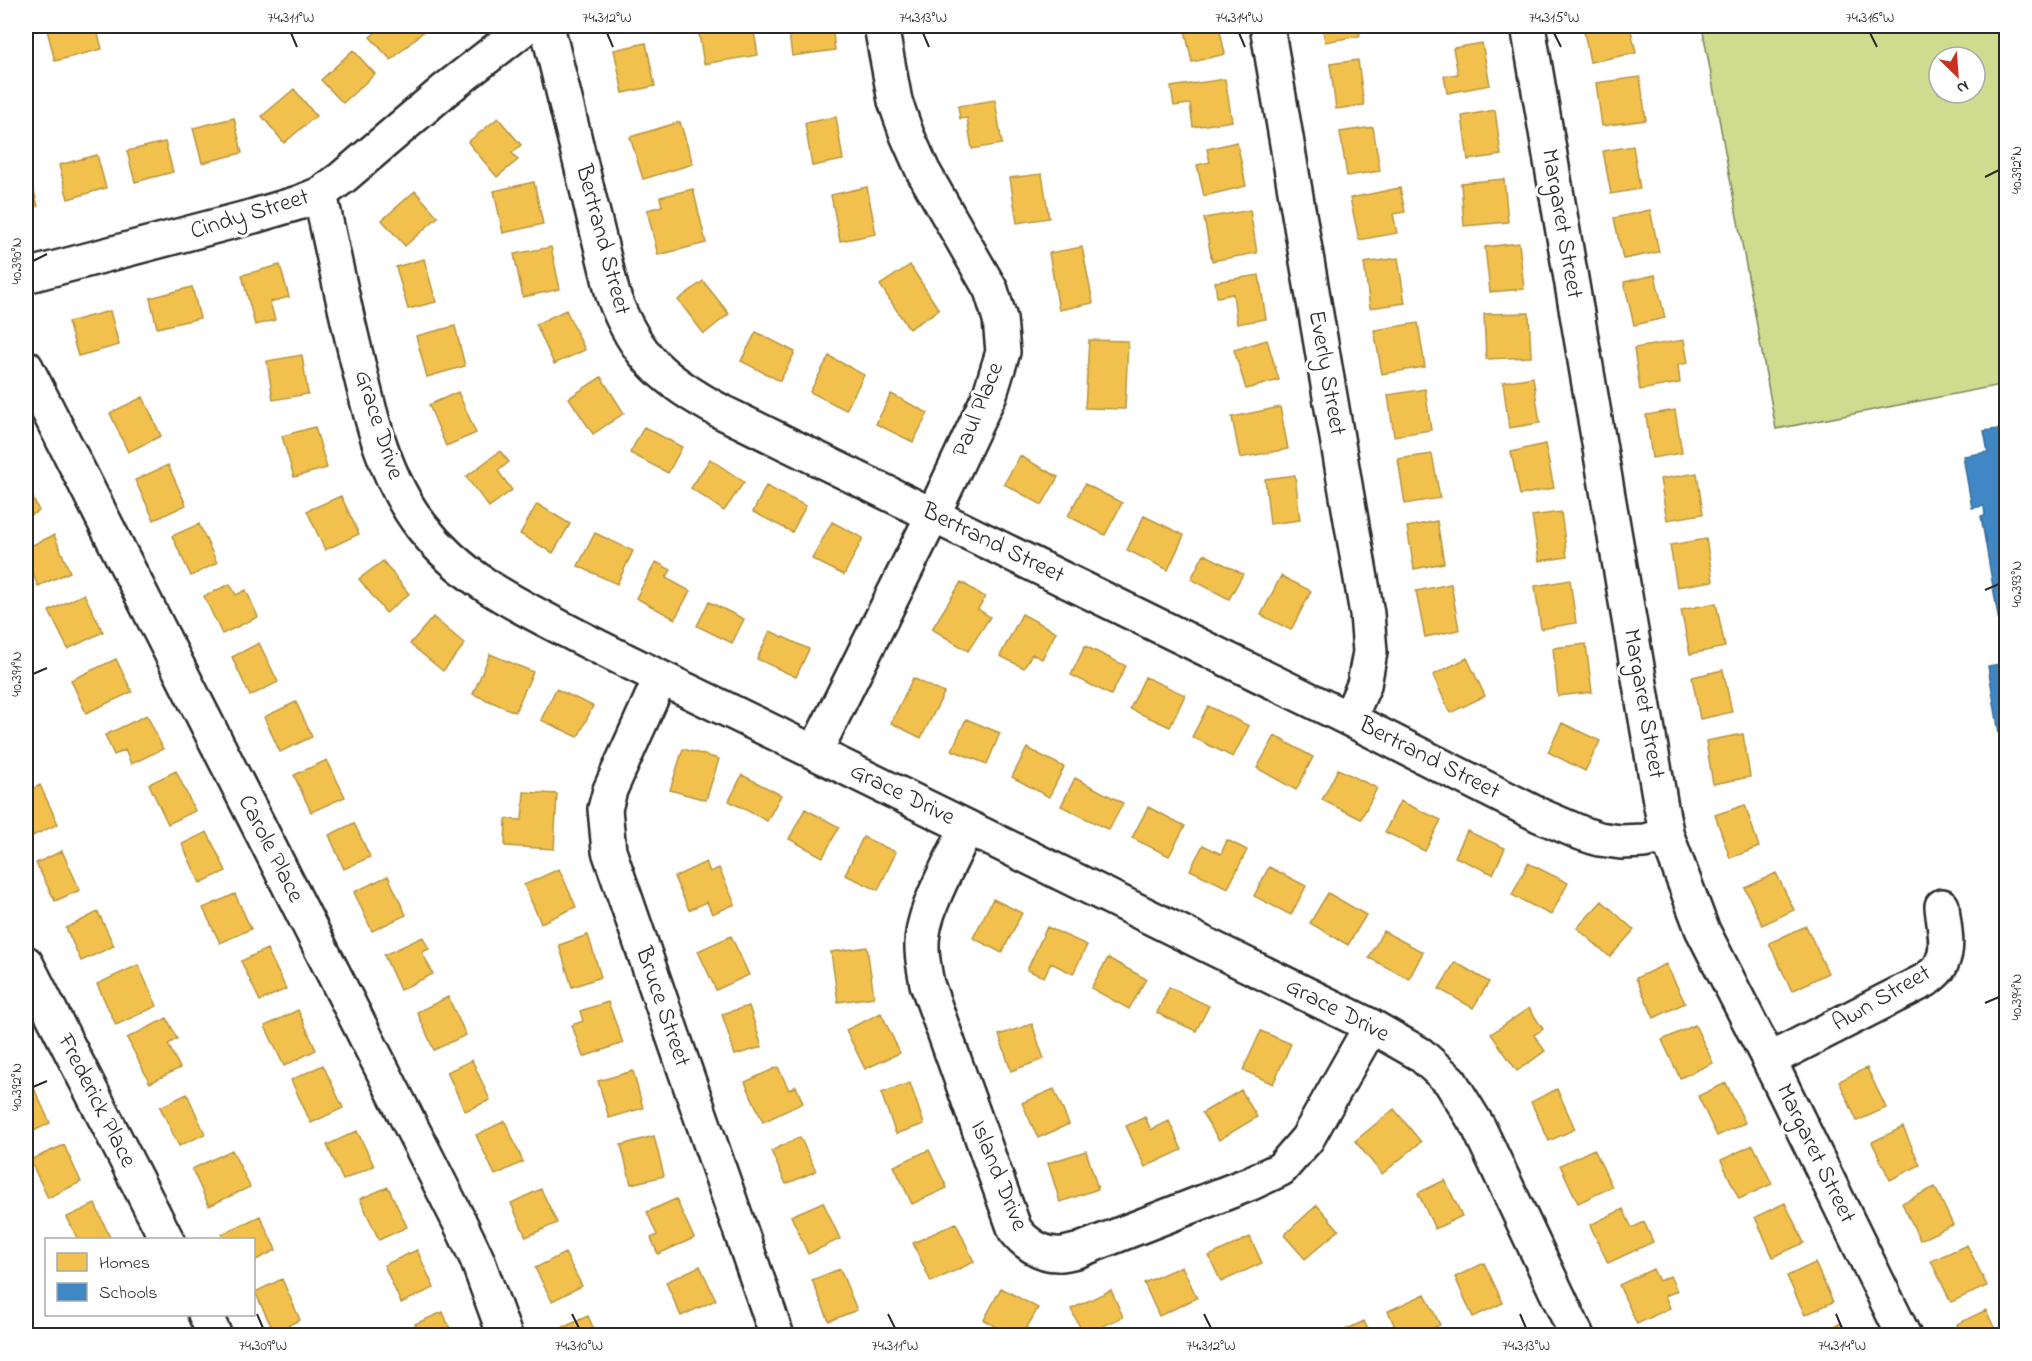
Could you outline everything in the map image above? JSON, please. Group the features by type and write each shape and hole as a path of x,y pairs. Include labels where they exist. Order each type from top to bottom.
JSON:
{"street":[{"name":"Cindy Street","path":"26,276 254,216 320,194 526,26"},
{"name":"Bertrand Street","path":"547,26 613,295 629,332 650,361 672,383 696,398 1539,814 1599,839 1644,842 1668,836"},
{"name":"Paul Place","path":"815,752 933,515 990,394 1003,352 1000,319 991,290 923,171 907,135 895,100 880,26"},
{"name":"Everly Street","path":"1267,26 1367,614 1370,652 1364,685 1349,719"},
{"name":"Margaret Street","path":"1528,26 1661,807 1668,836 1702,929 1904,1335"},
{"name":"Grace Drive","path":"320,194 368,407 391,474 404,502 420,525 456,564 495,594 660,679 815,752 1371,1026 1420,1054 1450,1081 1479,1128 1573,1334"},
{"name":"Carole Place","path":"26,367 460,1223 481,1270 505,1335"},
{"name":"Bruce Street","path":"660,679 610,790 605,809 609,851 777,1335"},
{"name":"Island Drive","path":"967,827 934,899 923,931 921,955 927,984 1015,1230 1023,1240 1039,1249 1057,1254 1077,1251 1250,1184 1281,1169 1307,1139 1371,1026"},
{"name":"Awn Street","path":"1769,1060 1926,980 1942,964 1944,955 1946,944 1942,906"},
{"name":"Frederick Place","path":"26,963 166,1238"},
{"path":"206,1316 215,1335"}],"green space":[{"path":"1702,26 2006,26 2006,384 1776,429"}],"building: Homes":[{"path":"46,26 96,26 102,49 55,61"},
{"path":"383,26 417,26 423,32 391,60 370,37"},
{"path":"753,26 758,55 704,64 699,34"},
{"path":"788,26 832,26 835,50 792,56"},
{"path":"1184,26 1219,26 1225,54 1192,62"},
{"path":"1322,26 1358,26 1360,36 1325,42"},
{"path":"1583,26 1630,26 1636,53 1590,62"},
{"path":"646,43 655,86 623,93 614,50"},
{"path":"1482,43 1490,85 1447,93 1444,76 1458,74 1453,48"},
{"path":"353,50 375,74 343,103 321,80"},
{"path":"1358,60 1364,105 1336,109 1330,64"},
{"path":"1640,77 1646,120 1602,126 1596,83"},
{"path":"1225,79 1232,121 1193,127 1190,104 1174,106 1171,87"},
{"path":"294,89 316,116 284,143 262,116"},
{"path":"995,100 1002,144 972,149 967,118 960,119 958,106"},
{"path":"1495,110 1501,155 1468,160 1462,116"},
{"path":"836,117 843,160 812,166 805,123"},
{"path":"234,118 242,153 202,163 193,128"},
{"path":"498,118 521,145 512,153 518,160 497,177 468,142"},
{"path":"680,122 693,164 643,179 630,137"},
{"path":"1373,127 1380,171 1347,176 1340,132"},
{"path":"165,142 173,172 135,182 127,151"},
{"path":"1237,142 1246,186 1204,196 1197,165 1210,162 1207,149"},
{"path":"1633,146 1640,189 1611,194 1603,151"},
{"path":"97,155 106,188 68,199 59,165"},
{"path":"1042,174 1049,218 1017,223 1010,178"},
{"path":"30,177 38,206 26,209 26,178"},
{"path":"1504,179 1508,222 1464,226 1461,183"},
{"path":"534,182 543,224 503,233 494,191"},
{"path":"867,187 876,234 840,241 831,195"},
{"path":"1400,188 1405,212 1393,214 1397,233 1359,240 1350,198"},
{"path":"693,189 706,243 658,255 647,210 662,206 660,197"},
{"path":"415,191 438,217 405,246 382,220"},
{"path":"1250,210 1257,253 1212,261 1204,218"},
{"path":"1650,210 1659,252 1623,259 1614,218"},
{"path":"1519,243 1524,289 1490,292 1485,247"},
{"path":"551,247 560,289 523,297 514,254"},
{"path":"1082,247 1093,303 1059,310 1049,253"},
{"path":"1398,258 1405,303 1370,308 1364,263"},
{"path":"424,259 436,302 408,309 396,267"},
{"path":"280,265 289,297 270,302 275,320 255,325 242,275"},
{"path":"910,265 939,310 909,329 880,285"},
{"path":"1259,275 1266,319 1237,324 1233,294 1217,297 1215,282"},
{"path":"1655,275 1665,318 1634,325 1624,282"},
{"path":"703,281 729,314 704,334 678,300"},
{"path":"192,287 200,318 157,328 150,298"},
{"path":"566,310 585,350 554,364 536,324"},
{"path":"110,311 119,345 78,356 68,322"},
{"path":"1529,313 1531,357 1486,359 1484,314"},
{"path":"1418,323 1425,367 1382,374 1374,330"},
{"path":"455,326 465,366 427,377 416,336"},
{"path":"756,332 795,352 780,381 741,361"},
{"path":"1089,340 1128,341 1125,409 1085,408"},
{"path":"1267,340 1279,380 1246,389 1234,350"},
{"path":"1684,340 1688,363 1678,365 1680,383 1640,390 1634,348"},
{"path":"302,355 308,394 273,400 267,361"},
{"path":"829,356 864,375 846,410 810,392"},
{"path":"601,377 624,413 593,434 569,398"},
{"path":"1533,377 1540,423 1509,428 1503,382"},
{"path":"1425,389 1431,430 1394,436 1388,395"},
{"path":"458,392 476,433 446,446 429,405"},
{"path":"891,394 928,413 913,442 876,424"},
{"path":"143,397 161,436 128,452 110,413"},
{"path":"1280,407 1288,449 1240,458 1232,417"},
{"path":"1675,410 1682,453 1652,458 1646,415"},
{"path":"315,427 327,468 294,477 282,436"},
{"path":"644,427 682,447 668,473 630,453"},
{"path":"1545,444 1554,488 1520,495 1511,452"},
{"path":"500,451 509,462 498,471 512,490 489,507 466,477"},
{"path":"1432,454 1440,498 1405,504 1398,459"},
{"path":"1020,456 1058,477 1042,505 1004,484"},
{"path":"710,459 744,482 724,511 691,488"},
{"path":"168,465 186,505 154,520 135,480"},
{"path":"1697,473 1703,514 1667,520 1660,479"},
{"path":"1295,475 1300,520 1270,524 1265,479"},
{"path":"26,483 39,511 26,518"},
{"path":"1085,484 1122,503 1105,535 1068,516"},
{"path":"766,486 806,506 792,532 753,512"},
{"path":"341,496 359,534 325,550 307,511"},
{"path":"537,504 570,524 553,553 520,534"},
{"path":"1561,512 1567,557 1539,561 1532,516"},
{"path":"1144,516 1184,535 1168,570 1127,550"},
{"path":"1437,521 1444,563 1414,569 1407,527"},
{"path":"832,522 863,538 844,575 812,559"},
{"path":"199,524 217,563 191,576 172,536"},
{"path":"595,533 633,551 617,584 578,566"},
{"path":"54,535 70,572 38,586 26,558 26,548"},
{"path":"1706,539 1713,581 1677,587 1670,545"},
{"path":"1204,554 1243,574 1229,599 1191,579"},
{"path":"383,561 409,594 386,613 359,579"},
{"path":"656,562 671,570 666,578 690,591 675,619 636,598"},
{"path":"1281,576 1311,591 1291,630 1261,615"},
{"path":"1570,580 1576,623 1541,629 1535,586"},
{"path":"961,582 985,597 978,609 990,617 968,651 932,629"},
{"path":"230,584 236,595 246,590 258,617 222,634 204,596"},
{"path":"1451,584 1459,630 1425,637 1416,591"},
{"path":"84,594 103,632 68,649 49,611"},
{"path":"709,602 744,619 732,643 697,626"},
{"path":"1716,603 1725,647 1690,654 1681,610"},
{"path":"1022,614 1056,632 1042,659 1032,654 1024,668 1000,656"},
{"path":"433,617 465,644 443,671 410,644"},
{"path":"770,631 809,649 796,677 757,659"},
{"path":"259,643 278,682 250,696 232,657"},
{"path":"1586,644 1592,692 1558,696 1553,648"},
{"path":"1085,646 1126,666 1111,695 1071,675"},
{"path":"490,654 533,672 515,712 473,694"},
{"path":"1467,658 1485,696 1450,713 1433,675"},
{"path":"116,659 132,692 86,713 71,680"},
{"path":"1723,670 1732,712 1700,719 1692,677"},
{"path":"1145,677 1185,695 1170,727 1130,709"},
{"path":"913,678 944,693 921,738 891,723"},
{"path":"556,689 593,706 578,737 541,720"},
{"path":"296,702 312,737 280,752 264,717"},
{"path":"1208,706 1249,726 1233,757 1192,737"},
{"path":"147,715 163,749 131,764 125,750 114,755 105,735"},
{"path":"966,719 1000,733 987,764 952,750"},
{"path":"1562,723 1600,741 1585,771 1548,752"},
{"path":"1743,734 1750,777 1713,784 1706,741"},
{"path":"1275,736 1313,757 1296,790 1257,768"},
{"path":"1027,748 1064,767 1049,797 1012,777"},
{"path":"683,749 719,759 706,800 670,790"},
{"path":"327,760 345,797 311,812 294,775"},
{"path":"1338,769 1377,788 1361,819 1322,800"},
{"path":"176,771 195,811 168,824 149,784"},
{"path":"742,775 781,795 767,821 729,801"},
{"path":"1075,778 1123,803 1109,830 1061,806"},
{"path":"40,785 58,824 26,839 26,792"},
{"path":"524,792 557,794 554,849 505,846 506,819 522,820"},
{"path":"1400,801 1441,820 1425,851 1385,832"},
{"path":"1745,805 1759,847 1730,858 1715,815"},
{"path":"1148,807 1185,826 1169,856 1132,838"},
{"path":"805,809 839,827 823,857 789,839"},
{"path":"354,823 370,857 344,869 329,835"},
{"path":"1467,831 1505,848 1493,874 1455,857"},
{"path":"207,832 226,871 200,883 182,844"},
{"path":"863,837 896,852 878,890 845,875"},
{"path":"1227,840 1247,850 1228,888 1190,870 1203,845 1221,854"},
{"path":"62,851 80,890 55,901 36,863"},
{"path":"706,862 710,872 719,868 735,904 712,914 707,902 689,910 674,877"},
{"path":"1528,863 1568,883 1551,915 1512,895"},
{"path":"1269,867 1306,886 1291,915 1254,896"},
{"path":"559,869 576,907 541,923 524,885"},
{"path":"1776,873 1794,910 1762,925 1745,888"},
{"path":"388,876 406,915 372,931 354,892"},
{"path":"1328,893 1366,915 1348,945 1310,923"},
{"path":"235,894 251,929 220,943 203,908"},
{"path":"993,899 1022,913 1002,953 973,938"},
{"path":"1602,901 1634,930 1610,957 1577,928"},
{"path":"98,912 114,946 81,961 66,928"},
{"path":"1806,926 1828,973 1792,991 1769,943"},
{"path":"1047,927 1087,945 1073,974 1051,963 1044,977 1027,970"},
{"path":"1383,931 1423,952 1409,979 1369,958"},
{"path":"588,935 601,977 572,987 559,945"},
{"path":"731,936 749,975 716,990 698,951"},
{"path":"423,937 429,949 422,952 433,974 400,990 384,955"},
{"path":"867,947 874,997 838,1002 831,952"},
{"path":"267,949 286,989 260,1001 241,961"},
{"path":"1108,958 1146,979 1129,1009 1091,988"},
{"path":"1455,962 1489,982 1473,1008 1439,989"},
{"path":"1666,964 1685,1003 1654,1018 1636,978"},
{"path":"138,965 157,1006 116,1025 97,984"},
{"path":"1169,987 1209,1006 1196,1031 1157,1013"},
{"path":"448,997 466,1035 434,1050 417,1012"},
{"path":"608,1002 623,1043 583,1057 572,1025 583,1021 580,1011"},
{"path":"749,1006 762,1047 735,1055 722,1014"},
{"path":"1529,1008 1543,1029 1534,1035 1545,1051 1517,1071 1491,1034"},
{"path":"298,1010 316,1050 284,1066 265,1026"},
{"path":"881,1013 900,1053 865,1069 846,1030"},
{"path":"167,1018 177,1039 168,1044 180,1068 150,1083 127,1038"},
{"path":"1032,1024 1044,1059 1011,1071 999,1035"},
{"path":"1695,1025 1713,1063 1680,1078 1662,1040"},
{"path":"1261,1031 1291,1044 1273,1084 1243,1070"},
{"path":"472,1060 490,1100 465,1111 447,1072"},
{"path":"323,1065 343,1108 311,1123 291,1080"},
{"path":"778,1067 789,1090 796,1086 803,1103 763,1122 745,1082"},
{"path":"1867,1068 1886,1108 1857,1121 1839,1081"},
{"path":"633,1071 643,1108 609,1118 598,1081"},
{"path":"910,1083 924,1124 896,1134 881,1093"},
{"path":"1726,1083 1745,1123 1717,1136 1698,1096"},
{"path":"32,1084 50,1123 26,1135 26,1087"},
{"path":"1054,1089 1069,1124 1038,1138 1022,1103"},
{"path":"1557,1089 1575,1129 1549,1141 1531,1102"},
{"path":"1241,1090 1257,1117 1219,1140 1202,1113"},
{"path":"187,1094 205,1134 179,1146 160,1107"},
{"path":"1394,1109 1421,1142 1382,1174 1355,1141"},
{"path":"1145,1117 1151,1130 1169,1121 1182,1150 1145,1167 1126,1126"},
{"path":"505,1121 523,1162 495,1175 476,1135"},
{"path":"1903,1127 1920,1165 1890,1180 1872,1142"},
{"path":"357,1131 374,1166 343,1180 327,1145"},
{"path":"654,1136 664,1176 631,1184 621,1145"},
{"path":"800,1137 816,1171 786,1184 771,1151"},
{"path":"64,1145 81,1182 48,1198 30,1160"},
{"path":"1753,1145 1772,1184 1739,1199 1721,1160"},
{"path":"1594,1149 1612,1187 1578,1203 1560,1165"},
{"path":"232,1150 250,1187 209,1206 192,1169"},
{"path":"929,1150 947,1188 912,1204 894,1166"},
{"path":"1086,1151 1098,1189 1060,1202 1048,1163"},
{"path":"1445,1180 1462,1216 1435,1229 1418,1193"},
{"path":"388,1187 407,1227 379,1240 360,1199"},
{"path":"1935,1187 1953,1225 1920,1240 1902,1203"},
{"path":"541,1189 557,1223 526,1237 511,1203"},
{"path":"676,1199 694,1238 658,1254 651,1238 657,1235 647,1212"},
{"path":"823,1202 840,1239 808,1254 791,1216"},
{"path":"1785,1203 1804,1243 1773,1257 1755,1217"},
{"path":"95,1204 110,1238 77,1238 67,1217"},
{"path":"1317,1205 1339,1230 1305,1259 1284,1235"},
{"path":"1623,1209 1632,1228 1644,1222 1653,1242 1608,1263 1590,1225"},
{"path":"260,1216 276,1250 255,1260 255,1238 224,1238 222,1234"},
{"path":"956,1223 974,1262 931,1282 913,1243"},
{"path":"1250,1237 1262,1263 1221,1282 1209,1256"},
{"path":"1967,1245 1987,1286 1951,1302 1931,1261"},
{"path":"417,1250 434,1288 401,1303 384,1265"},
{"path":"565,1253 582,1286 552,1301 535,1268"},
{"path":"1484,1263 1503,1303 1473,1317 1455,1277"},
{"path":"1815,1263 1833,1302 1805,1315 1787,1276"},
{"path":"700,1266 716,1300 681,1316 666,1282"},
{"path":"1182,1266 1197,1298 1159,1316 1144,1283"},
{"path":"840,1269 857,1310 829,1321 812,1280"},
{"path":"1653,1269 1659,1281 1670,1276 1677,1291 1665,1296 1670,1308 1637,1324 1619,1285"},
{"path":"282,1279 300,1320 274,1332 255,1292"},
{"path":"1001,1288 1038,1308 1022,1336 1011,1336 984,1320"},
{"path":"1111,1290 1123,1317 1084,1335 1071,1309"},
{"path":"1425,1294 1440,1325 1416,1336 1399,1336 1388,1311"},
{"path":"1986,1310 1998,1336 1962,1336 1957,1324"},
{"path":"443,1312 453,1336 420,1336 415,1324"},
{"path":"588,1316 597,1336 565,1336 562,1328"},
{"path":"1364,1321 1371,1336 1333,1336"},
{"path":"1841,1323 1847,1336 1814,1336"},
{"path":"157,1329 160,1336 142,1336"}],"building: Schools":[{"path":"2006,428 2006,663 1981,516 1985,516 1984,506 1972,508 1963,456 1988,452 1984,431"},
{"path":"2006,663 2006,731 1999,733 1988,666"}]}
